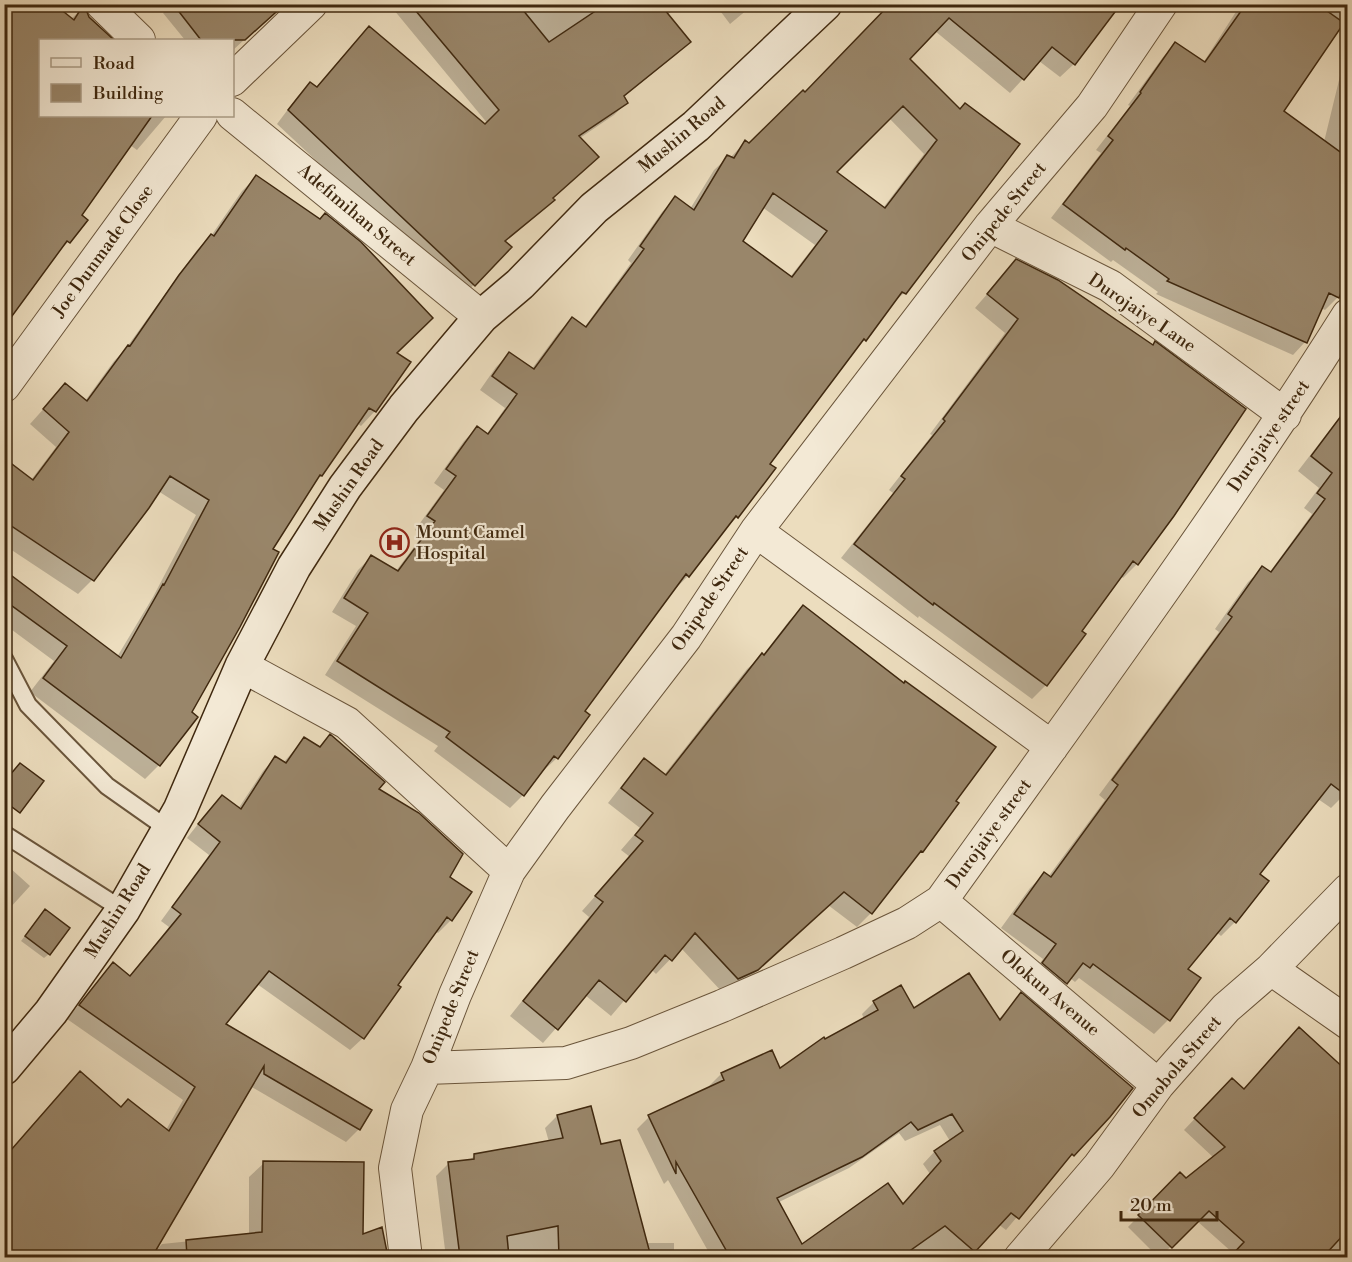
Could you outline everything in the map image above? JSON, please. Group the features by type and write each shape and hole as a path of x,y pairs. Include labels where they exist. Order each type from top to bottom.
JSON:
{"main road":[{"name":"Mushin Road","path":"4,1068 51,1012 123,910 180,810 243,666 294,567 345,487 404,408 481,317 520,284 594,208 696,126 825,4"}],"street":[{"path":"102,4 138,39"},
{"path":"234,78 311,4"},
{"name":"Onipede Street","path":"406,1257 395,1168 407,1110 428,1068 455,995 509,872 555,807 686,637 756,531 990,226 1092,106 1161,4"},
{"name":"Adefimihan Street","path":"234,116 481,317"},
{"name":"Joe Dunmade Close","path":"4,386 200,117"},
{"name":"Durojaiye Lane","path":"990,226 1110,286 1285,415"},
{"name":"Durojaiye street","path":"428,1068 566,1063 631,1043 843,953 907,923 941,901 1124,648 1285,415 1347,315"},
{"path":"756,531 1052,747"},
{"path":"243,666 347,723 509,872"},
{"name":"Omobola Street","path":"1020,1257 1099,1166 1158,1085 1226,1008 1271,969 1347,890"},
{"name":"Olokun Avenue","path":"941,901 1158,1085"},
{"path":"1271,969 1347,1023"}],"lane":[{"path":"4,659 28,705 107,786 168,829"},
{"path":"4,834 123,910"}],"building":[{"path":"4,4 54,4 74,20 84,4 89,17 113,39 39,39 39,117 151,117 82,215 88,220 70,243 67,241 4,327"},
{"path":"173,4 285,4 245,40 200,39"},
{"path":"410,4 518,4 549,42 606,4 660,4 691,42 624,96 628,103 579,136 599,157 553,198 555,200 505,241 512,247 475,286 288,110 310,82 317,87 369,26 485,124 499,110"},
{"path":"890,4 1121,4 1075,65 1052,47 1024,80 949,18 910,59 960,109 965,103 1020,144 906,294 902,292 866,341 864,339 770,464 776,468 689,577 686,574 585,711 590,715 558,759 554,756 524,796 446,737 450,732 337,661 368,613 344,598 371,555 398,571 435,521 427,516 456,476 446,469 477,426 488,434 517,394 492,376 509,352 534,369 572,317 586,327 644,249 640,246 675,196 694,210 727,155 734,158 745,140 749,143 803,90 805,92","holes":["903,106 937,140 885,208 837,172","773,193 827,231 792,277 743,241"]},
{"path":"1246,4 1317,4 1344,23 1284,111 1347,157 1347,278 1339,298 1329,293 1307,343 1167,281 1169,279 1063,204 1113,140 1108,136 1141,93 1175,42 1205,62"},
{"path":"256,175 320,219 325,213 361,242 433,318 397,353 411,362 376,412 369,408 322,476 320,475 273,549 279,552 192,712 198,717 160,766 43,678 67,646 4,600 4,570 121,658 164,585 209,500 170,476 94,581 4,521 4,458 33,480 69,432 43,409 65,383 87,401 128,345 130,346 179,275 211,234 214,236"},
{"path":"1016,259 1058,280 1153,345 1155,341 1246,409 1174,516 1138,565 1133,561 1082,631 1086,634 1047,686 934,603 933,605 854,544 905,479 901,476 945,421 943,419 1018,319 987,294"},
{"path":"1347,408 1347,796 1331,784 1260,874 1269,881 1236,923 1230,918 1188,969 1201,978 1170,1021 1093,964 1090,968 1083,963 1067,984 1042,963 1056,944 1014,914 1044,872 1051,877 1118,785 1112,780 1232,617 1228,614 1262,566 1271,572 1325,499 1317,493 1332,473 1311,456"},
{"path":"803,605 904,683 905,681 996,747 956,801 959,803 923,852 921,851 872,914 844,892 758,970 738,979 695,933 672,961 665,955 626,1002 599,980 558,1030 523,1001 603,902 595,896 643,841 635,835 653,813 621,788 644,758 666,775 762,653 764,655"},
{"path":"330,734 385,782 379,789 419,813 463,854 450,877 472,892 452,921 447,917 398,985 401,987 364,1039 269,971 226,1024 372,1110 360,1130 264,1074 264,1066 152,1257 4,1257 4,1158 80,1071 121,1107 128,1099 169,1131 195,1087 79,1005 113,962 130,976 181,914 172,907 220,842 198,824 222,795 241,809 275,756 286,763 304,737 320,747"},
{"path":"20,763 44,781 20,813 4,801 4,782"},
{"path":"45,909 70,928 50,955 25,936"},
{"path":"969,973 1000,1020 1021,992 1133,1088 1074,1156 1072,1154 1019,1219 1011,1213 975,1252 945,1226 901,1257 730,1257 676,1162 676,1174 648,1115 724,1080 721,1073 772,1050 780,1068 824,1037 825,1039 878,1010 873,1001 901,985 914,1008","holes":["952,1114 963,1131 934,1151 941,1161 903,1204 888,1183 802,1244 777,1198 862,1157 911,1122 918,1130"]},
{"path":"1299,1027 1347,1071 1347,1231 1323,1257 1230,1257 1244,1242 1209,1211 1172,1248 1138,1215 1180,1172 1186,1178 1225,1147 1194,1118 1232,1078 1244,1089"},
{"path":"591,1106 601,1144 620,1140 651,1257 559,1257 558,1226 507,1236 509,1257 460,1257 448,1162 474,1159 474,1154 563,1138 557,1115"},
{"path":"263,1161 364,1162 363,1234 382,1227 388,1257 187,1257 186,1240 262,1232"}],"place":[{"name":"Mount Camel Hospital","path":"395,542"}]}
